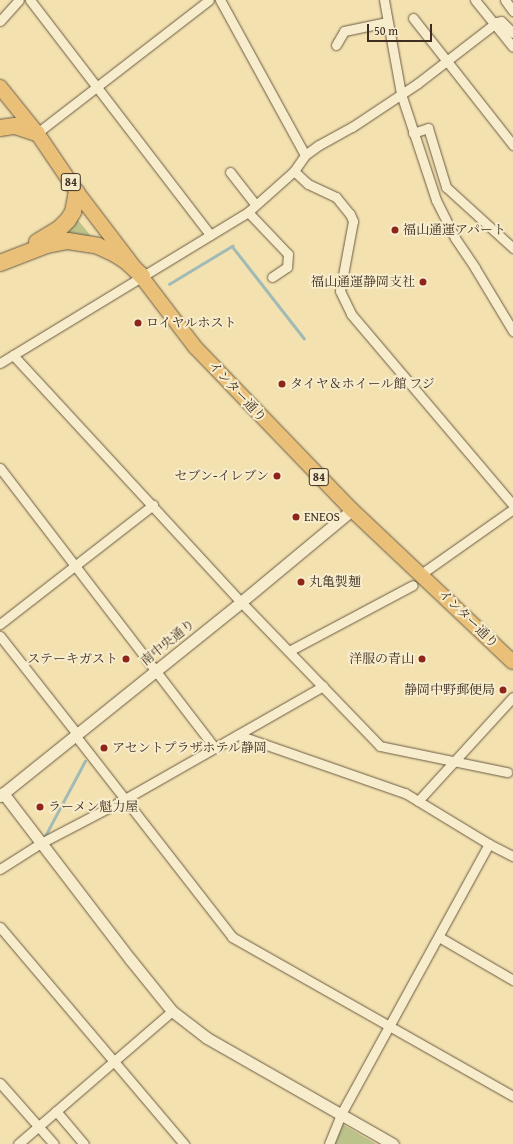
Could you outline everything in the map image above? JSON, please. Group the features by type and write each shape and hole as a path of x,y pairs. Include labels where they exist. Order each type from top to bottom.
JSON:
{"highway":[{"path":"0,128 15,126 37,133"},
{"path":"3,262 60,228 73,212 77,192"},
{"path":"3,262 47,245 68,241 98,246 115,254 126,261 142,276"}],"main road":[{"name":"インター通り","path":"0,87 37,133 77,192 196,348 352,510 417,580 513,662"}],"street":[{"path":"0,21 19,0"},
{"path":"30,0 210,236"},
{"path":"37,133 209,0"},
{"path":"220,0 305,155"},
{"path":"384,0 401,94 436,200 448,225 513,331"},
{"path":"475,0 513,47"},
{"path":"504,0 513,11"},
{"path":"413,18 446,62 513,145"},
{"path":"0,363 248,212 255,204 294,171 305,155 319,144 352,127 401,94 446,62 495,24 501,21 513,33"},
{"path":"336,45 344,31 387,22"},
{"path":"413,133 428,128 440,174 446,187 513,248"},
{"path":"294,171 308,184 336,197 350,214 353,221 340,291 351,314 513,505"},
{"path":"230,172 255,204"},
{"path":"248,212 288,254 287,267 272,277"},
{"path":"13,355 241,602 380,746 506,772"},
{"path":"0,468 215,748"},
{"path":"0,624 153,505"},
{"path":"289,651 417,580 513,509"},
{"name":"南中央通り","path":"2,795 241,602 352,510"},
{"path":"0,636 232,937 513,1096"},
{"path":"0,869 42,843 125,799 323,686"},
{"path":"418,801 513,697"},
{"path":"238,735 404,793 489,844 513,856"},
{"path":"2,795 42,843 130,959 172,1011 207,1038 394,1144"},
{"path":"329,1144 341,1114 391,1026 489,844"},
{"path":"0,927 184,1144"},
{"path":"439,937 513,980"},
{"path":"18,1144 114,1063 172,1011"},
{"path":"0,1083 54,1144"},
{"path":"56,1111 84,1144"}],"green space":[{"path":"77,219 96,242 63,233"},
{"path":"342,1124 376,1144 334,1144"}],"waterway":[{"path":"169,284 232,246 304,338"},
{"path":"44,838 85,761"}],"place":[{"name":"福山通運アパート","path":"395,230"},
{"name":"福山通運静岡支社","path":"423,282"},
{"name":"ロイヤルホスト","path":"138,323"},
{"name":"タイヤ＆ホイール館 フジ","path":"282,384"},
{"name":"セブン-イレブン","path":"277,476"},
{"name":"ENEOS","path":"296,517"},
{"name":"丸亀製麺","path":"301,582"},
{"name":"ステーキガスト","path":"126,659"},
{"name":"洋服の青山","path":"422,659"},
{"name":"静岡中野郵便局","path":"503,690"},
{"name":"アセントプラザホテル静岡","path":"104,748"},
{"name":"ラーメン魁力屋","path":"40,807"}]}
